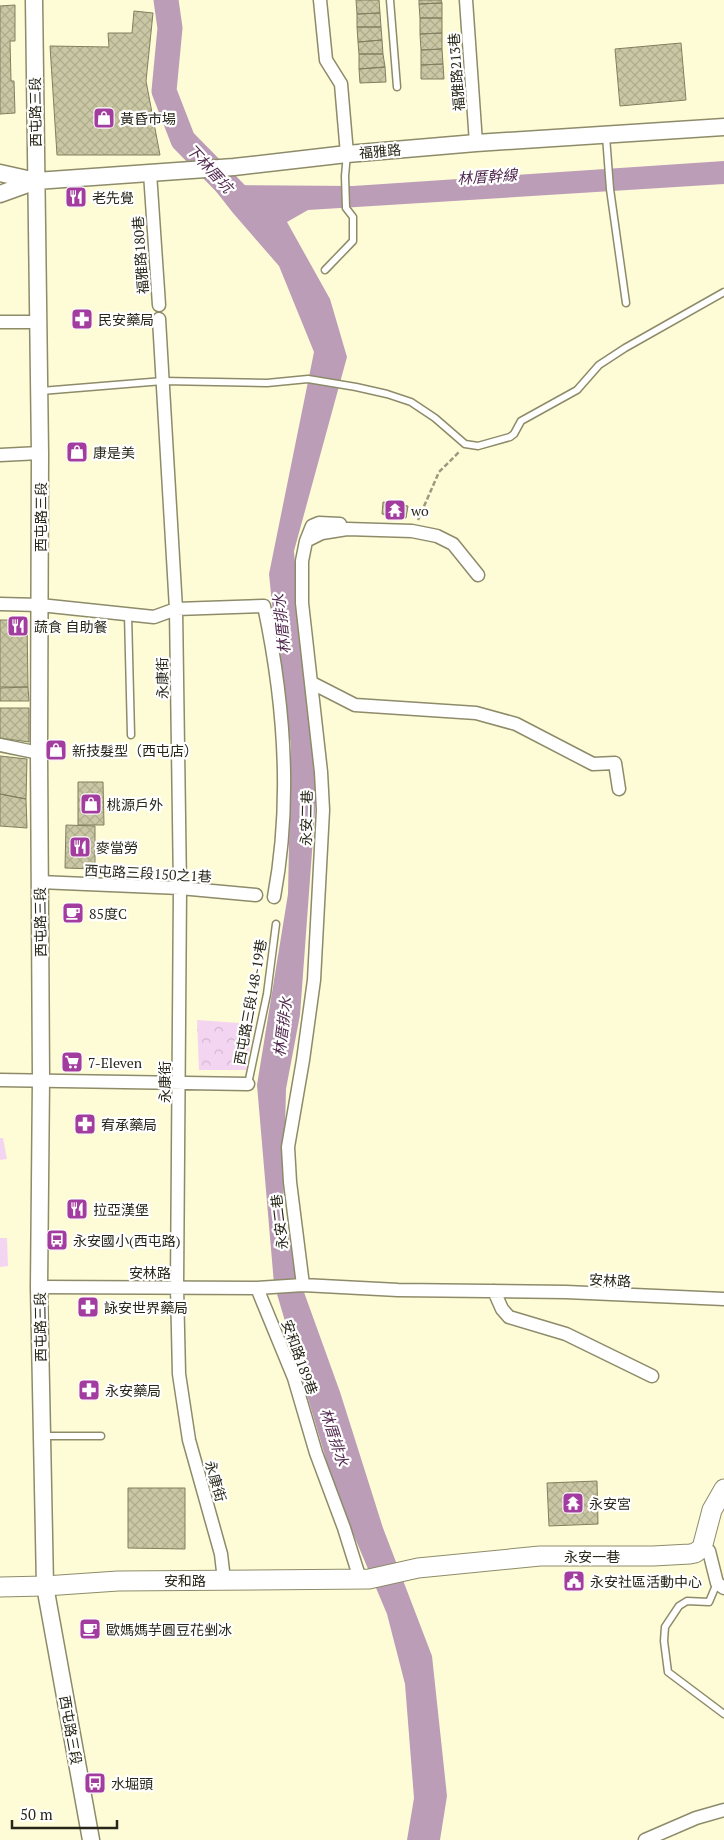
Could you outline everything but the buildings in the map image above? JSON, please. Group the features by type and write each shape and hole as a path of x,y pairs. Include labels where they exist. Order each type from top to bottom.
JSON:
{"main road":[{"path":"702,1548 712,1510 724,1489"},
{"name":"永安一巷","path":"365,1579 418,1568 540,1556 680,1555 695,1553 702,1548"},
{"name":"安和路","path":"0,1586 45,1586 118,1581 365,1579"}],"street":[{"name":"西屯路三段","path":"34,0 40,453 39,882 41,1080 39,1287 45,1586 92,1840"},
{"path":"320,0 326,60 341,84 347,154"},
{"name":"福雅路213巷","path":"466,0 476,143"},
{"name":"福雅路","path":"0,194 36,181 234,167 347,154 476,143 724,127"},
{"name":"福雅路","path":"0,173 36,181"},
{"name":"福雅路180巷","path":"150,173 158,305"},
{"name":"永康街","path":"160,319 176,610 180,888 176,1287 179,1374 188,1440 221,1554 224,1580"},
{"path":"0,322 39,322"},
{"path":"0,454 40,453"},
{"path":"306,541 312,526 319,523 397,524"},
{"path":"306,541 322,533 348,529 412,530 437,536 453,544 478,576"},
{"name":"永安二巷","path":"303,1285 290,1182 288,1147 314,980 323,810 312,683 302,603 302,561 306,541"},
{"path":"0,604 40,605 154,617 176,610 264,606 270,633 279,704 285,790 281,860 274,897"},
{"path":"312,683 355,705 476,713 516,724 593,764 615,763 619,789"},
{"path":"0,745 39,753"},
{"name":"西屯路三段150之1巷","path":"39,882 180,888 256,895"},
{"path":"0,1080 248,1084"},
{"name":"安林路","path":"39,1287 260,1288 303,1285 398,1290 566,1292 724,1299"},
{"name":"安和路189巷","path":"260,1288 294,1378 316,1453 365,1579"},
{"path":"494,1291 502,1309 509,1317 566,1334 652,1376"},
{"path":"702,1548 709,1551 721,1586"},
{"path":"645,1840 682,1823 724,1810"}],"lane":[{"path":"390,0 397,87"},
{"path":"606,134 610,189 626,303"},
{"path":"324,270 353,241 354,217 346,208 344,176 347,154"},
{"path":"39,391 163,381 267,383 308,380 356,387 411,402 435,418 465,444 478,446 510,437 522,421 577,390 599,365 625,348 724,292"},
{"path":"128,614 131,735"},
{"name":"西屯路三段148-19巷","path":"248,1084 267,994 276,924"},
{"path":"42,1436 101,1436"},
{"path":"721,1586 709,1602 686,1601 679,1606 665,1627 664,1641 668,1672 724,1714"}],"path":[{"path":"397,524 415,525 439,472 465,444"}],"green space":[{"path":"197,1020 254,1024 246,1070 199,1070"},
{"path":"0,1138 3,1138 7,1159 0,1160"},
{"path":"0,1238 7,1238 8,1266 0,1267"}],"water":[{"name":"林厝排水","path":"724,161 724,184 308,210 287,222 330,299 347,357 294,551 304,673 317,784 300,1015 286,1089 283,1210 296,1270 340,1392 383,1528 432,1656 447,1796 440,1840 407,1840 414,1798 405,1684 387,1614 336,1493 274,1284 257,1085 288,894 291,745 277,654 269,574 314,352 279,266 211,185 353,186"}],"waterway":[{"name":"下林厝坑","path":"166,0 170,28 164,91 183,140 251,211"}],"place":[{"name":"黃昏市場","path":"104,118"},
{"name":"老先覺","path":"76,197"},
{"name":"民安藥局","path":"82,319"},
{"name":"康是美","path":"77,452"},
{"name":"wo","path":"395,510"},
{"name":"蔬食 自助餐","path":"18,626"},
{"name":"新技髮型（西屯店）","path":"56,750"},
{"name":"桃源戶外","path":"91,804"},
{"name":"麥當勞","path":"80,847"},
{"name":"85度C","path":"73,913"},
{"name":"7-Eleven","path":"72,1062"},
{"name":"宥承藥局","path":"85,1124"},
{"name":"拉亞漢堡","path":"77,1209"},
{"name":"永安國小(西屯路)","path":"57,1240"},
{"name":"詠安世界藥局","path":"88,1307"},
{"name":"永安藥局","path":"89,1390"},
{"name":"永安宮","path":"573,1503"},
{"name":"永安社區活動中心","path":"574,1581"},
{"name":"歐媽媽芋圓豆花剉冰","path":"90,1629"},
{"name":"水堀頭","path":"95,1783"}],"water label":[{"name":"林厝幹線","path":"487,176"}]}
